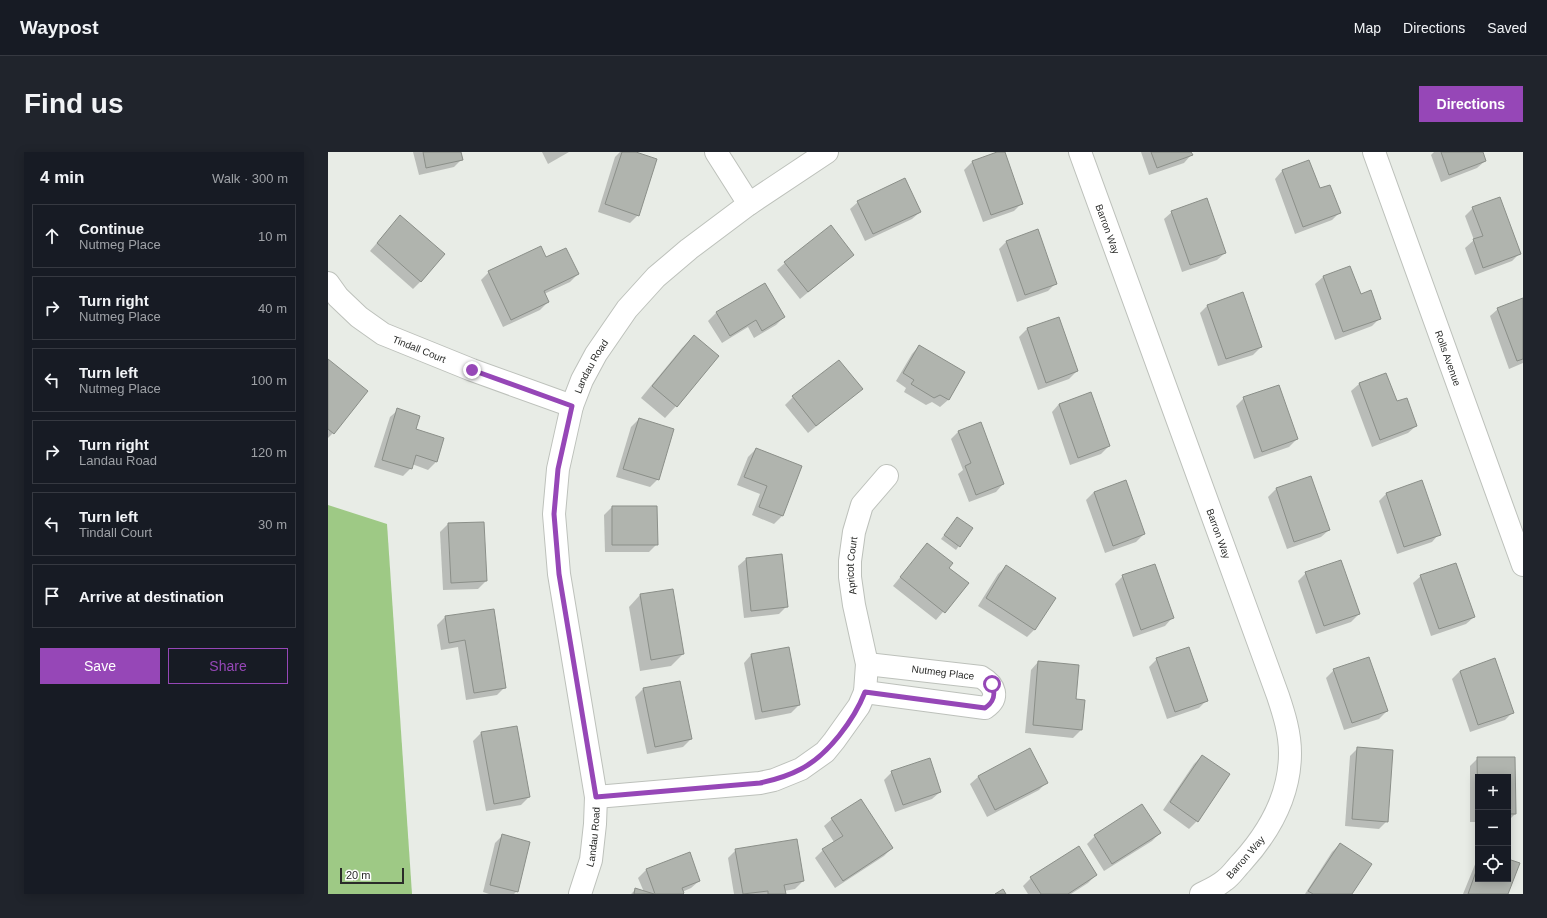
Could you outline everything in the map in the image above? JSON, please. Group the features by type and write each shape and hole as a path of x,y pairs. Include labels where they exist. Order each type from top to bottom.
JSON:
{"street":[{"path":"716,152 749,204"},
{"name":"Landau Road","path":"580,894 590,860 595,824 596,797 559,574 554,514 558,469 572,406 582,380 596,354 627,309 656,278 689,249 749,204 827,152"},
{"name":"Barron Way","path":"1080,152 1275,688 1286,724 1290,753 1287,782 1279,809 1265,835 1225,880 1201,894"},
{"name":"Rolls Avenue","path":"1374,152 1523,565"},
{"name":"Tindall Court","path":"328,283 338,297 359,317 383,334 472,370 572,406"},
{"name":"Apricot Court","path":"867,664 854,605 850,577 850,561 854,532 862,505 887,476"},
{"path":"596,797 760,783 774,780 801,769 825,752 859,706 865,692 867,664"},
{"name":"Nutmeg Place","path":"865,692 985,708 991,704 994,698 992,684 981,677 867,664"}],"green space":[{"path":"328,505 387,524 412,894 328,894"}],"building":[{"path":"423,152 461,152 463,160 426,168"},
{"path":"622,152 636,152 657,159 639,216 605,204"},
{"path":"997,152 1005,152 1023,204 991,215 972,161"},
{"path":"1151,152 1191,152 1193,155 1157,168"},
{"path":"1441,152 1483,152 1486,161 1449,175"},
{"path":"1309,160 1320,188 1330,185 1341,213 1303,227 1282,170"},
{"path":"905,178 921,212 873,234 857,201"},
{"path":"1500,197 1521,254 1483,268 1473,239 1483,236 1472,207"},
{"path":"1207,198 1226,253 1190,265 1171,211"},
{"path":"400,215 445,254 421,282 377,243"},
{"path":"831,225 854,255 808,292 784,262"},
{"path":"1038,229 1057,284 1025,295 1006,241"},
{"path":"541,246 546,257 566,248 579,274 544,291 549,302 511,320 488,271"},
{"path":"1350,266 1361,294 1371,290 1381,319 1343,332 1323,276"},
{"path":"765,283 785,317 762,331 756,320 730,336 716,312"},
{"path":"1243,292 1262,347 1226,359 1207,305"},
{"path":"1523,298 1523,359 1517,361 1497,308"},
{"path":"1059,317 1078,371 1046,383 1027,328"},
{"path":"694,335 719,356 677,407 652,386"},
{"path":"919,345 965,372 949,400 940,395 934,398 911,384 914,380 903,373"},
{"path":"328,359 368,391 334,434 328,429"},
{"path":"839,360 863,389 816,426 792,396"},
{"path":"1386,373 1397,401 1407,398 1417,426 1380,440 1359,383"},
{"path":"1279,385 1298,439 1262,452 1243,397"},
{"path":"1091,392 1110,446 1078,458 1059,404"},
{"path":"397,408 420,416 416,429 444,438 437,462 416,455 412,469 382,460"},
{"path":"639,418 674,429 659,480 623,469"},
{"path":"981,422 1004,484 976,495 965,466 971,463 958,431"},
{"path":"756,448 802,466 783,516 759,507 767,486 744,477"},
{"path":"1311,476 1330,530 1294,542 1276,488"},
{"path":"1126,480 1145,534 1113,546 1094,492"},
{"path":"1422,480 1441,535 1404,547 1386,493"},
{"path":"612,506 657,506 658,545 612,545"},
{"path":"957,517 973,528 960,547 944,535"},
{"path":"484,522 487,581 451,583 448,523"},
{"path":"927,543 953,563 949,568 969,583 945,613 900,577"},
{"path":"782,554 788,607 751,611 746,558"},
{"path":"1341,560 1360,614 1324,626 1305,572"},
{"path":"1456,563 1475,617 1439,629 1420,575"},
{"path":"1155,564 1174,618 1141,630 1122,575"},
{"path":"1006,565 1056,598 1035,630 986,598"},
{"path":"673,589 684,654 651,660 640,594"},
{"path":"494,609 506,688 474,693 465,640 449,643 445,616"},
{"path":"789,647 800,705 762,712 751,654"},
{"path":"1189,647 1208,701 1175,712 1156,658"},
{"path":"1369,657 1388,711 1352,723 1333,669"},
{"path":"1495,658 1514,713 1478,725 1460,671"},
{"path":"1038,661 1079,665 1076,699 1085,700 1082,730 1033,725"},
{"path":"680,681 692,739 655,747 643,688"},
{"path":"517,726 530,797 494,804 481,732"},
{"path":"1357,747 1393,750 1388,822 1352,819"},
{"path":"1030,748 1048,783 995,810 978,776"},
{"path":"1202,755 1230,774 1198,822 1170,802"},
{"path":"1477,757 1515,757 1516,814 1511,814 1511,774 1477,774"},
{"path":"930,758 941,792 903,805 891,771"},
{"path":"861,799 893,848 843,881 822,849 843,836 831,818"},
{"path":"1142,804 1161,833 1112,864 1094,835"},
{"path":"502,834 530,842 518,892 490,885"},
{"path":"797,839 804,881 784,885 786,894 768,894 768,891 743,894 735,849"},
{"path":"1340,843 1372,864 1352,894 1313,894 1308,891"},
{"path":"1079,846 1097,875 1068,894 1041,894 1030,877"},
{"path":"690,852 700,881 682,888 683,894 655,894 646,869"},
{"path":"1511,860 1520,863 1508,894 1468,894 1475,874 1475,882 1511,882"},
{"path":"635,888 654,894 634,894"},
{"path":"1003,889 1006,894 995,894"}],"route":[{"path":"472,370 572,406 558,469 554,514 559,574 596,797 760,783 774,780 801,769 825,752 859,706 865,692 985,708 991,704 994,698 992,684"}]}
